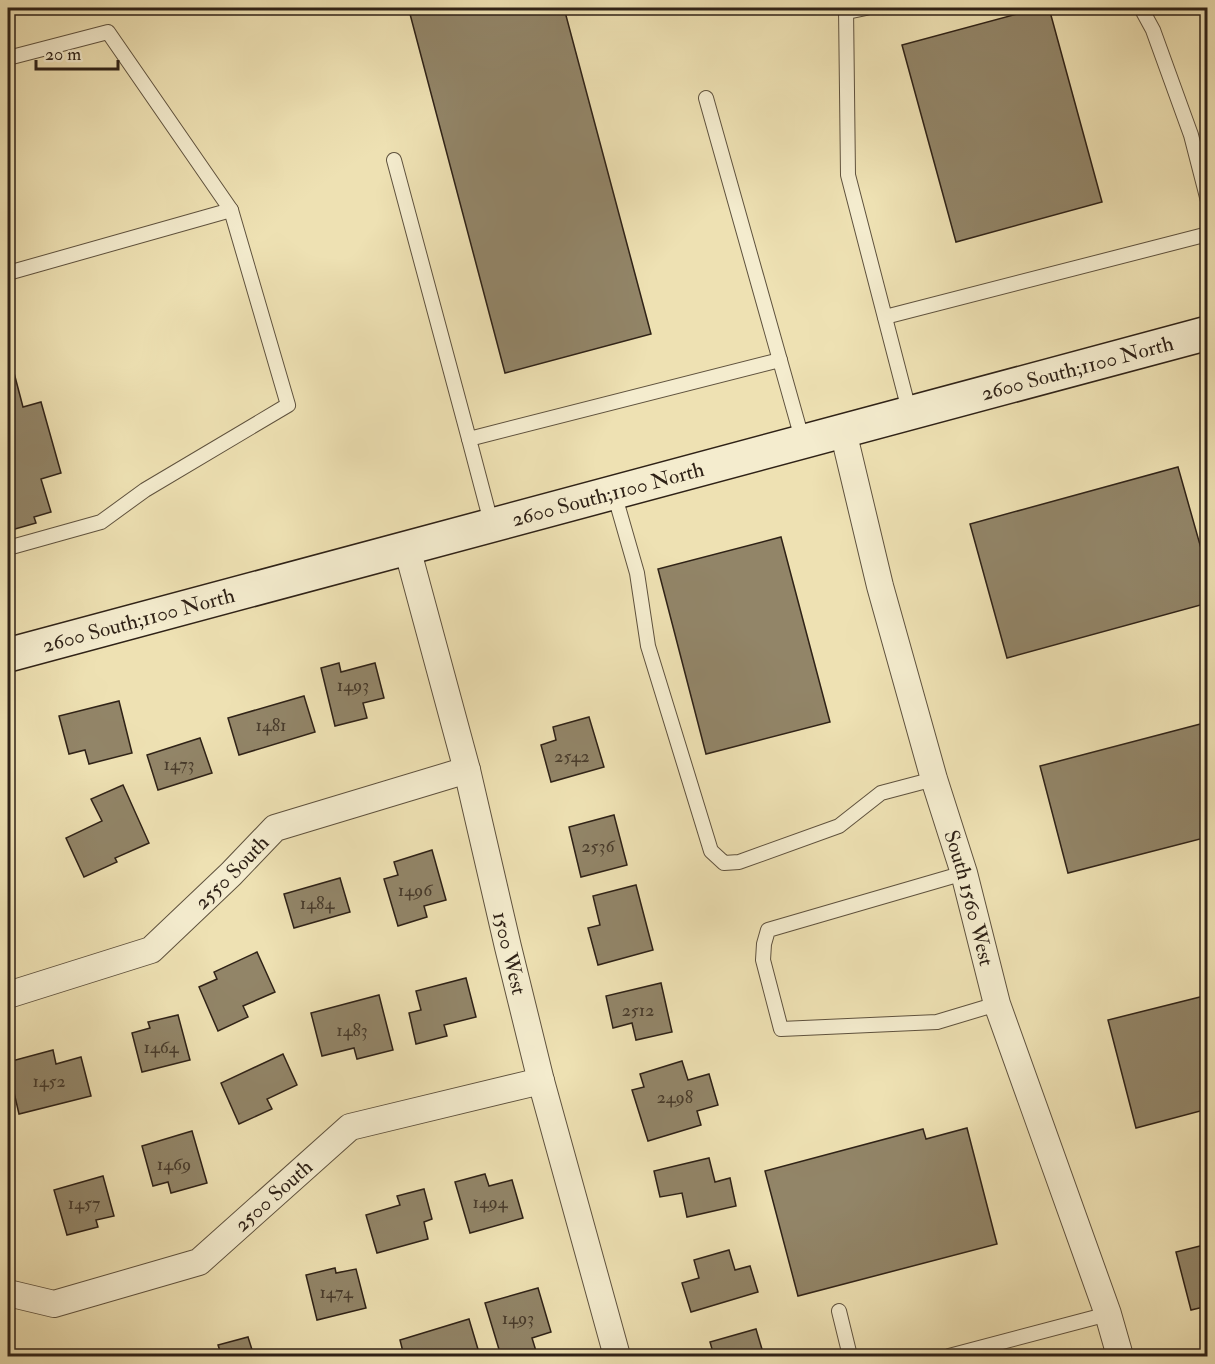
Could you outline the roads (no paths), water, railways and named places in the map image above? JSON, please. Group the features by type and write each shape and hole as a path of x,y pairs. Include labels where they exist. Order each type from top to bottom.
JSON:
{"main road":[{"name":"2600 South;1100 North","path":"8,656 1208,333"}],"street":[{"name":"South 1560 West","path":"843,431 880,586 934,779 964,873 997,1004 1108,1314 1120,1356"},
{"name":"1500 West","path":"407,548 467,770 541,1081 617,1356"},
{"name":"2550 South","path":"8,994 151,950 231,874 275,828 467,770"},
{"name":"2500 South","path":"8,1293 54,1304 199,1262 350,1127 541,1081"}],"lane":[{"path":"866,8 847,10 848,175 910,414"},
{"path":"1141,8 1153,30 1191,135 1208,201"},
{"path":"8,58 108,32 231,210 288,405 145,490 101,522 8,548"},
{"path":"706,98 803,442"},
{"path":"394,160 492,526"},
{"path":"8,273 231,210"},
{"path":"885,317 1208,234"},
{"path":"469,439 780,360"},
{"path":"614,493 637,573 648,646 711,851 724,863 739,862 840,826 881,793 934,779"},
{"path":"964,873 768,930 764,944 764,960 781,1029 937,1022 997,1004"},
{"path":"839,1311 850,1356"},
{"path":"949,1356 1108,1314"}]}
